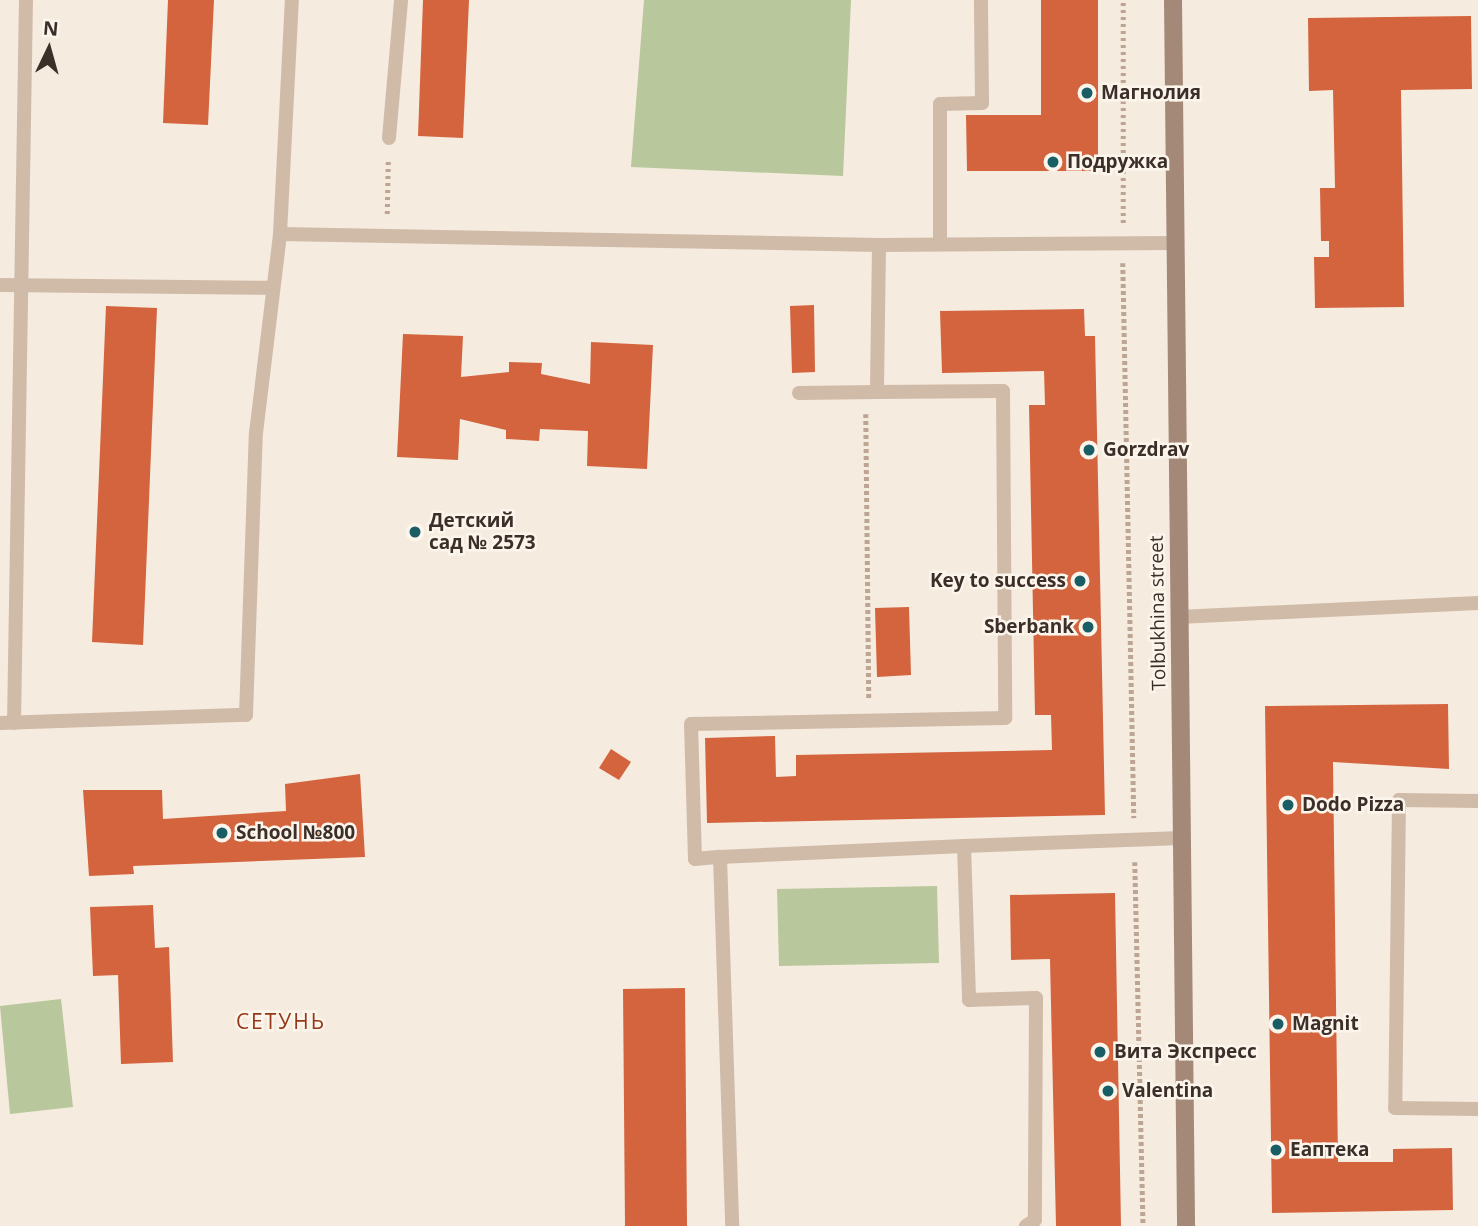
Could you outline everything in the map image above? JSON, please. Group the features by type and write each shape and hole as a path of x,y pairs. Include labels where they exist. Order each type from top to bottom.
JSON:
{"main road":[{"name":"Tolbukhina street","path":"1173,0 1186,1226"}],"lane":[{"path":"26,0 21,286 7,723 246,715 256,433 270,288 280,233 292,0"},
{"path":"389,138 401,0"},
{"path":"940,244 940,104 982,103 981,0"},
{"path":"280,233 386,240 879,245 1175,243"},
{"path":"872,392 879,245"},
{"path":"0,285 270,288"},
{"path":"799,393 1003,391 1005,718 869,718 691,724 695,859 1182,838"},
{"path":"1179,617 1478,603"},
{"path":"1478,801 1399,800 1395,1108 1478,1109"},
{"path":"964,846 969,1000 1036,998 1035,1220 1026,1226"},
{"path":"720,858 732,1226"}],"path":[{"path":"1123,0 1123,243 1143,1226"},
{"path":"386,240 389,138"},
{"path":"869,718 872,392"}],"green space":[{"path":"644,0 851,0 843,176 631,167"},
{"path":"937,886 939,963 779,966 777,889"},
{"path":"61,999 73,1107 10,1114 0,1006"}],"building":[{"path":"168,0 214,0 208,125 163,123"},
{"path":"423,0 469,0 463,138 418,136"},
{"path":"1041,0 1098,0 1098,171 967,171 966,115 1041,115"},
{"path":"1471,16 1472,89 1401,90 1404,307 1315,308 1314,257 1329,257 1329,241 1321,241 1320,188 1335,188 1333,90 1309,91 1308,18"},
{"path":"814,305 815,372 792,373 790,306"},
{"path":"106,306 157,308 143,645 92,642"},
{"path":"1084,309 1085,336 1095,336 1105,815 707,823 705,738 775,736 776,777 796,776 796,755 1052,750 1051,715 1035,715 1029,405 1045,405 1044,371 942,373 940,311"},
{"path":"403,334 463,336 461,377 509,372 509,362 542,363 541,374 590,384 591,342 653,345 647,469 587,466 588,431 540,429 539,441 506,439 506,430 460,419 458,460 397,457"},
{"path":"909,607 911,675 877,677 875,608"},
{"path":"1448,704 1449,769 1333,762 1338,1162 1393,1162 1393,1149 1452,1148 1453,1210 1272,1213 1265,706"},
{"path":"611,749 631,762 619,780 599,768"},
{"path":"360,774 365,857 133,866 134,874 89,876 83,790 162,790 163,819 286,811 285,784"},
{"path":"1115,893 1121,1226 1056,1226 1050,959 1011,960 1010,895"},
{"path":"153,905 155,948 169,947 173,1062 121,1064 118,975 93,976 90,907"},
{"path":"685,988 687,1226 625,1226 623,989"}],"place":[{"name":"Магнолия","path":"1087,93"},
{"name":"Подружка","path":"1053,162"},
{"name":"Gorzdrav","path":"1089,450"},
{"name":"Детский сад № 2573","path":"415,532"},
{"name":"Key to success","path":"1080,581"},
{"name":"Sberbank","path":"1088,627"},
{"name":"Dodo Pizza","path":"1288,805"},
{"name":"School №800","path":"222,833"},
{"name":"Magnit","path":"1278,1024"},
{"name":"Вита Экспресс","path":"1100,1052"},
{"name":"Valentina","path":"1108,1091"},
{"name":"Еаптека","path":"1276,1150"}],"district":[{"name":"СЕТУНЬ","path":"281,1021"}]}
